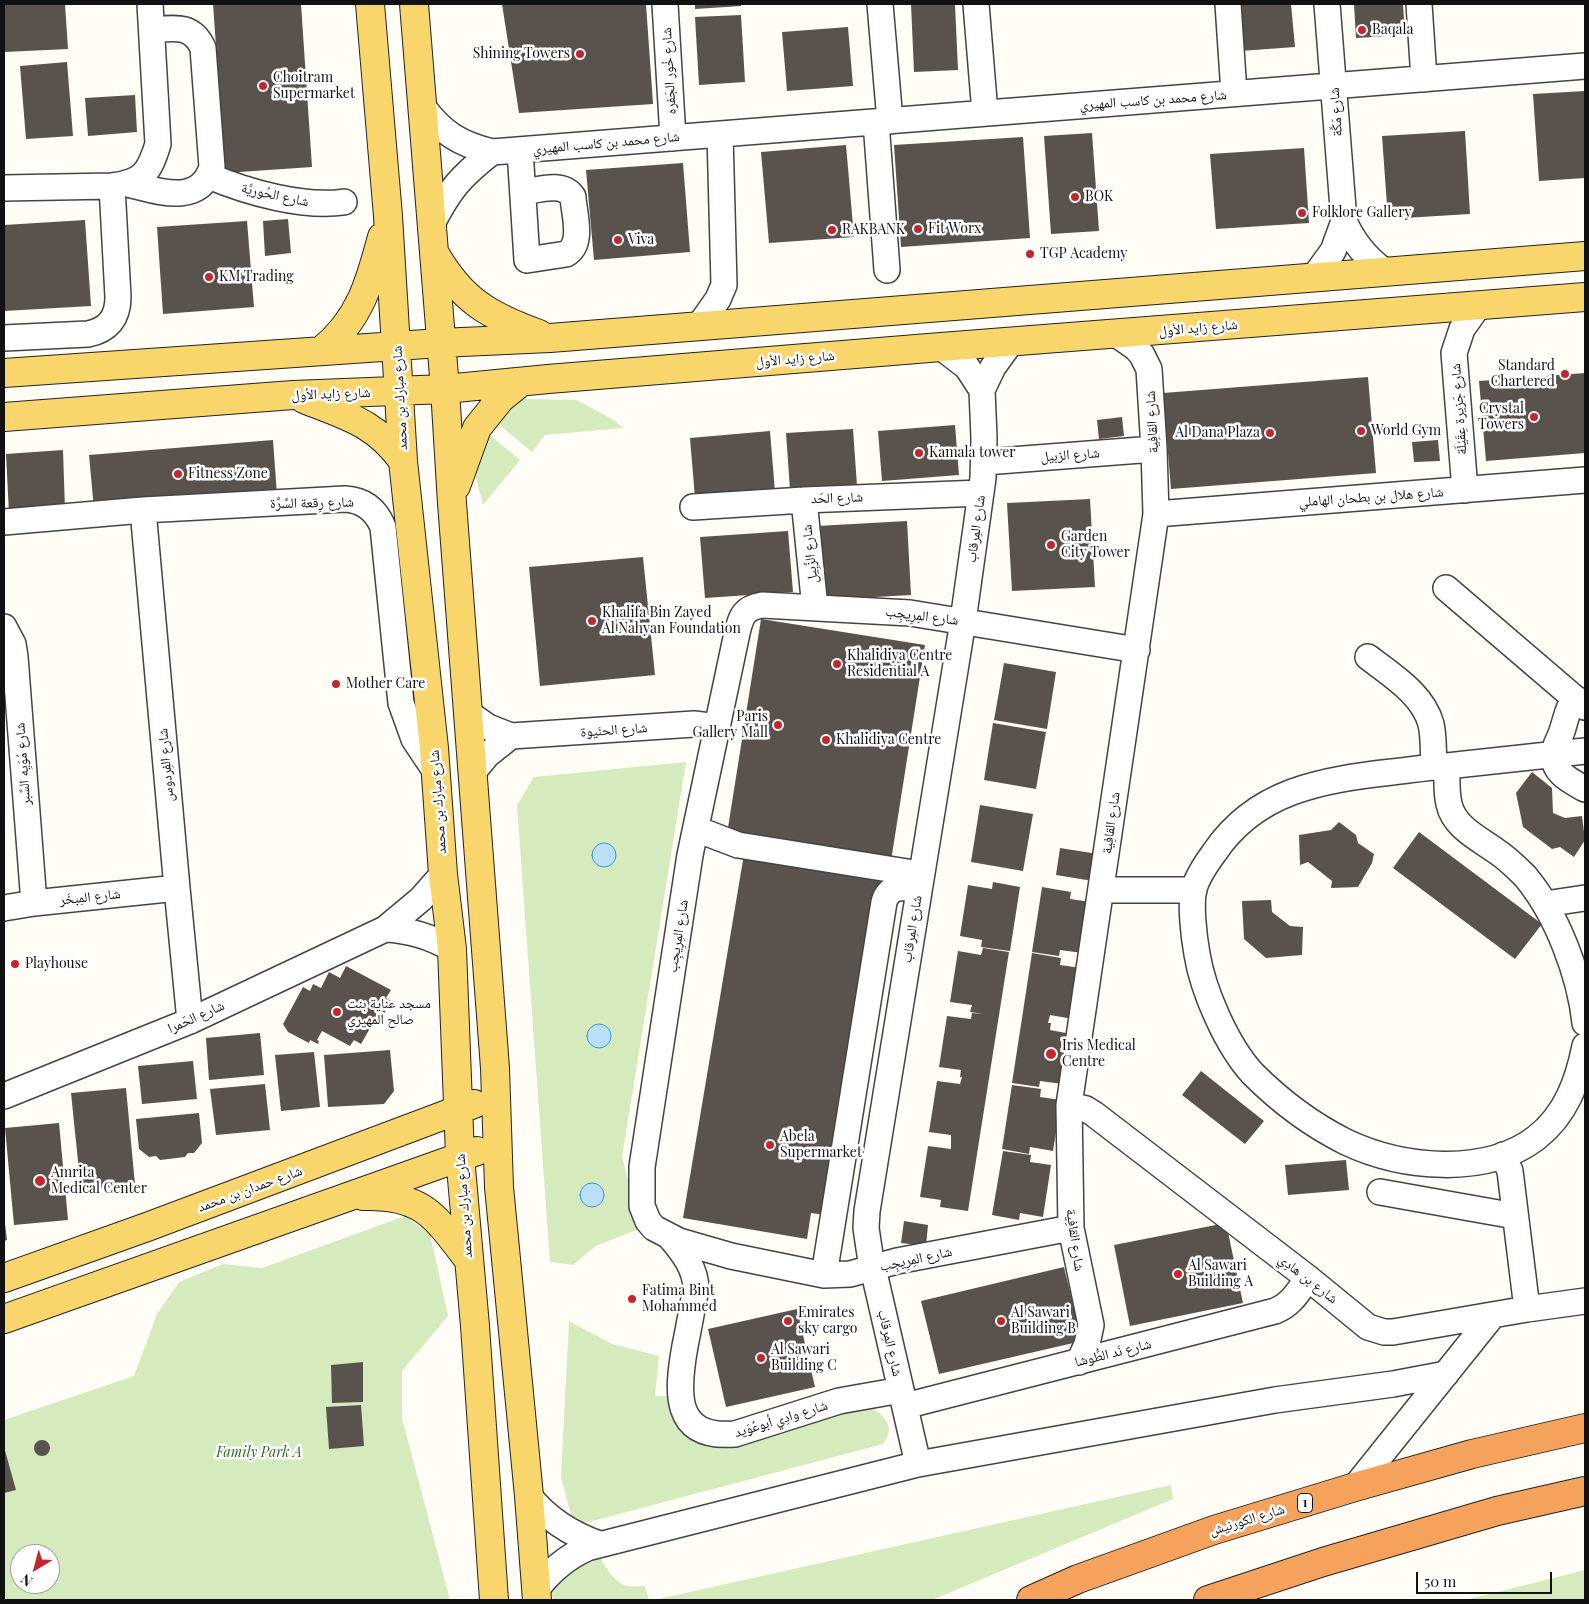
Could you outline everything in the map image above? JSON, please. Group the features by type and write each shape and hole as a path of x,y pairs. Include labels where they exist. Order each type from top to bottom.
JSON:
{"highway":[{"name":"شارع الكورنيش","path":"1032,1600 1078,1579 1214,1530 1472,1454 1585,1428"},
{"path":"1208,1600 1323,1562 1488,1513 1585,1491"}],"main road":[{"name":"شارع مبارك بن محمد","path":"370,4 388,216 403,460 436,772 443,874 452,949 460,1156 475,1326 494,1600"},
{"path":"414,4 495,1059 499,1187 529,1496 536,1595"},
{"path":"321,350 343,330 355,313 370,280 388,216"},
{"path":"432,238 444,270 472,301 491,314 550,338"},
{"path":"4,373 321,350 550,338 1585,256"},
{"name":"شارع زايد الأول","path":"4,417 293,395 445,389 941,347 1585,298"},
{"path":"451,499 477,428 497,402 521,382"},
{"path":"293,395 352,418 372,429 392,445 403,460"},
{"name":"شارع حمدان بن محمد","path":"4,1278 147,1227 496,1096"},
{"path":"4,1319 460,1156 497,1145"},
{"path":"349,1197 375,1196 399,1198 413,1202 435,1218 468,1259"}],"street":[{"path":"120,185 143,176 153,161 158,144 150,4"},
{"name":"شارع خُور الجَفره","path":"665,4 673,138"},
{"path":"880,4 888,270"},
{"path":"976,4 984,113"},
{"path":"1228,4 1234,93"},
{"name":"شارع مَكَّة","path":"1327,4 1344,221 1356,244 1373,263 1384,271"},
{"path":"1419,4 1424,79"},
{"path":"4,188 120,185 185,193 203,184 209,176 212,167 212,157 203,48 194,35 187,30 179,28 152,30"},
{"name":"شارع محمد بن كاسب المهيري","path":"422,107 446,133 461,142 492,152 1585,66"},
{"path":"699,326 721,292 724,279 720,134"},
{"path":"520,150 523,192"},
{"path":"432,238 447,196 456,183 492,152"},
{"name":"شارع الحُوريَّة","path":"209,176 252,192 305,202 331,204 344,202"},
{"path":"4,338 66,336 98,332 114,318 118,308 120,185"},
{"name":"شارع مَكَّة","path":"1314,277 1333,251 1344,221"},
{"name":"شارع جَزيرة عِقَيْلَة","path":"1465,490 1454,353 1462,329 1479,305"},
{"name":"شارع القافِية","path":"1078,1362 1087,1344 1091,1325 1071,1228 1069,1105 1156,514 1149,369 1136,348 1116,334"},
{"name":"شارع المِرقاب","path":"918,1464 867,1242 867,1211 981,493 985,462 982,390 993,367 1011,342"},
{"path":"941,347 967,367 982,390"},
{"name":"شارع الزبيل","path":"985,462 1154,449"},
{"name":"شارع هلال بن بطحان الهاملي","path":"1156,514 1585,480"},
{"name":"شارع الحَد","path":"693,507 804,500 981,493"},
{"name":"شارع رِقعة السِّرَّة","path":"4,522 143,510 352,499 365,504 373,510 383,527 401,702 414,739 436,772"},
{"name":"شارع الزِّبِيل","path":"804,500 816,608"},
{"name":"شارع الفِردوس","path":"143,510 176,888 190,1021"},
{"path":"1446,588 1580,703"},
{"name":"شارع المِرِيجِب","path":"1071,1228 897,1261 850,1274 824,1275 731,1256 670,1237 654,1228 644,1214 640,1195 641,1175 696,829 742,615 754,607 762,605 910,613 1136,650"},
{"name":"شارع مُوَيِه السَّبر","path":"4,627 13,644 15,657 34,903"},
{"path":"1368,657 1414,694 1422,704 1431,724 1447,787 1449,805 1457,821 1469,833 1512,863 1526,877 1544,904 1566,948 1575,974 1583,1002 1585,1023"},
{"path":"1580,703 1570,704 1554,754 1556,764 1562,774 1585,789"},
{"name":"شارع الحنَيوة","path":"468,713 488,727 511,736 694,724 717,727"},
{"path":"473,772 494,748 511,736"},
{"path":"1585,751 1345,777 1280,796 1236,825 1211,856 1194,890 1193,930 1200,968 1210,1002 1231,1043 1252,1072 1280,1098 1321,1128 1347,1142 1386,1156 1428,1164 1468,1164 1503,1156 1536,1138 1551,1124 1565,1105 1579,1075 1585,1046"},
{"path":"696,829 738,845 919,881"},
{"name":"شارع الحَمرا","path":"4,1096 190,1021 384,929 420,899 443,874"},
{"path":"824,1275 884,902 890,891 919,881"},
{"name":"شارع المِبخَر","path":"4,908 34,903 176,888"},
{"path":"1101,890 1194,890"},
{"path":"1544,904 1585,898"},
{"name":"شارع الحَمرا","path":"384,929 410,931 425,935 452,949"},
{"name":"شارع بن هادِي","path":"1069,1105 1079,1107 1094,1114 1308,1278 1368,1327 1384,1332 1393,1332 1526,1308 1585,1301"},
{"path":"1503,1156 1510,1171 1526,1308"},
{"path":"1380,1192 1515,1216"},
{"path":"670,1237 688,1262 696,1279"},
{"path":"696,1279 710,1262 731,1256"},
{"name":"شارع نَد الطُّوشا","path":"903,1398 1078,1362 1284,1308 1290,1303 1308,1278"},
{"name":"شارع وادِي أبوعُوَيد","path":"696,1279 696,1289 680,1377 680,1392 682,1406 690,1420 702,1430 717,1436 735,1434 839,1401 903,1398"},
{"path":"1356,1487 1493,1315"},
{"path":"1091,1325 1103,1340 1118,1351"},
{"path":"536,1595 545,1578 564,1560 587,1548 918,1464 1275,1400 1393,1384 1446,1374"},
{"path":"1393,1384 1412,1396 1419,1409"},
{"path":"529,1496 556,1523 578,1536 599,1544"}],"green space":[{"path":"522,399 577,400 612,419 624,428 545,435 532,452 490,417"},
{"path":"481,428 520,460 483,505 473,466"},
{"path":"686,762 622,1157 641,1228 596,1246 573,1265 550,1262 517,805 534,777"},
{"name":"Family Park A","path":"405,1216 430,1234 448,1316 402,1371 402,1418 450,1600 4,1600 4,1420 134,1376 157,1314 179,1282 223,1264 262,1268"},
{"path":"569,1321 612,1344 659,1356 655,1396 668,1396 673,1418 698,1439 719,1441 871,1407 885,1419 889,1433 883,1444 585,1523 571,1515 561,1477"},
{"path":"1171,1485 1173,1499 932,1600 654,1600"},
{"path":"600,1557 608,1571 619,1582 628,1586 645,1586 649,1600 553,1600 551,1593 552,1584 567,1566"},
{"path":"1585,1570 1585,1600 1465,1600"}],"water":[{"path":"604,843 612,847 616,855 612,863 604,867 596,863 592,855 596,847"},
{"path":"599,1024 607,1028 611,1036 607,1044 599,1048 591,1044 587,1036 591,1028"},
{"path":"592,1183 600,1187 604,1195 600,1203 592,1207 584,1203 580,1195 584,1187"}],"building":[{"path":"4,4 65,4 68,49 4,52"},
{"name":"Choitram Supermarket","path":"213,4 301,4 312,167 225,173"},
{"name":"Shining Towers","path":"502,4 646,4 653,104 519,113"},
{"path":"695,4 741,4 741,6 695,9"},
{"path":"911,4 955,4 958,70 914,72"},
{"path":"1237,4 1291,4 1295,47 1240,51"},
{"path":"1354,4 1403,4 1405,35 1356,38"},
{"path":"741,15 745,82 699,85 695,17"},
{"path":"848,27 853,86 787,91 782,32"},
{"path":"67,62 73,136 26,139 20,66"},
{"path":"1585,91 1585,178 1539,181 1533,94"},
{"path":"135,95 137,132 88,136 85,98"},
{"path":"1465,131 1470,214 1388,219 1382,136"},
{"path":"1092,133 1099,231 1051,234 1044,136"},
{"path":"1023,137 1030,238 901,247 894,145"},
{"path":"846,145 854,237 769,243 761,152"},
{"path":"1304,148 1309,223 1216,229 1210,154"},
{"path":"683,163 690,252 594,260 586,170"},
{"path":"288,219 291,253 265,256 263,221"},
{"path":"85,220 91,306 4,311 4,225"},
{"path":"247,221 254,307 163,314 157,227"},
{"name":"Crystal Towers","path":"1585,373 1585,453 1486,461 1479,381"},
{"name":"Al Dana Plaza","path":"1368,377 1376,473 1171,489 1163,393"},
{"path":"1122,417 1124,436 1099,439 1097,420"},
{"name":"Kamala tower","path":"955,425 959,475 882,481 878,431"},
{"path":"853,429 857,486 790,490 786,433"},
{"path":"770,431 775,492 695,498 690,438"},
{"path":"273,440 277,495 94,509 89,455"},
{"path":"1438,440 1440,461 1414,462 1412,442"},
{"path":"63,450 65,510 9,514 6,454"},
{"name":"Garden City Tower","path":"1090,499 1095,587 1012,591 1007,503"},
{"path":"907,521 911,595 822,600 817,526"},
{"path":"788,531 793,592 705,598 700,537"},
{"name":"Khalifa Bin Zayed Al Nahyan Foundation","path":"643,557 655,675 540,686 529,567"},
{"name":"Khalidiya Centre","path":"761,619 925,645 891,861 727,834"},
{"path":"1004,663 1056,672 1047,729 994,720"},
{"path":"993,723 1046,732 1036,789 984,780"},
{"path":"1532,772 1552,788 1553,813 1565,818 1582,816 1585,840 1574,857 1560,847 1552,849 1523,827 1516,793"},
{"path":"980,805 1033,814 1023,871 971,862"},
{"path":"1339,822 1356,835 1358,843 1374,854 1372,863 1358,887 1331,888 1332,881 1308,862 1300,865 1299,835 1331,830"},
{"path":"1419,832 1542,924 1515,959 1393,868"},
{"path":"1060,848 1098,854 1093,881 1056,875"},
{"path":"744,854 881,877 826,1215 811,1213 807,1239 683,1218"},
{"path":"993,882 1020,887 1010,951 981,947 982,940 960,936 968,885 992,889"},
{"path":"1042,887 1071,892 1070,899 1091,902 1083,953 1060,950 1059,956 1032,952"},
{"path":"1271,900 1272,912 1290,926 1303,927 1302,955 1266,958 1244,939 1242,901"},
{"path":"983,948 1009,952 968,1211 940,1207 941,1200 920,1197 928,1146 951,1149 951,1135 929,1132 937,1081 960,1084 962,1077 960,1077 961,1070 939,1067 947,1016 971,1019 972,1013 984,1014 970,1012 972,1005 950,1002 958,951 981,955"},
{"path":"1032,953 1061,958 1060,965 1081,968 1073,1019 1050,1015 1048,1023 1051,1023 1050,1030 1071,1034 1063,1084 1040,1081 1039,1087 1012,1083"},
{"name":"مسجد عناية بنت صالح المهيري","path":"346,966 391,990 386,998 391,1001 378,1025 373,1023 361,1044 354,1040 350,1046 322,1031 317,1040 319,1041 318,1044 310,1040 309,1043 288,1032 283,1024 303,987 310,991 313,984 321,988 329,972 340,978"},
{"path":"260,1033 264,1075 209,1080 206,1038"},
{"path":"390,1050 394,1091 384,1104 328,1107 324,1055"},
{"path":"314,1052 320,1107 281,1111 275,1055"},
{"path":"193,1061 197,1099 142,1104 138,1066"},
{"path":"1201,1071 1264,1121 1245,1144 1182,1095"},
{"path":"265,1084 270,1130 216,1135 210,1089"},
{"path":"1012,1085 1041,1089 1040,1097 1061,1100 1053,1151 1030,1147 1029,1154 1002,1149"},
{"path":"126,1088 135,1185 81,1190 71,1093"},
{"path":"199,1113 202,1143 194,1153 188,1153 185,1157 160,1160 156,1156 149,1157 139,1149 136,1119"},
{"path":"59,1123 68,1220 14,1225 5,1128"},
{"path":"1003,1151 1031,1155 1030,1162 1051,1165 1043,1217 1020,1213 1019,1220 992,1215"},
{"path":"1346,1160 1349,1190 1288,1195 1285,1165"},
{"path":"904,1221 928,1225 926,1246 901,1243"},
{"name":"Al Sawari Building A","path":"1226,1223 1243,1303 1130,1326 1114,1245"},
{"path":"4,1224 7,1240 4,1241"},
{"name":"Al Sawari Building B","path":"1064,1267 1082,1341 939,1374 921,1301"},
{"name":"Al Sawari Building C","path":"797,1309 815,1387 726,1407 708,1329"},
{"path":"363,1362 363,1402 332,1403 331,1365"},
{"path":"361,1405 364,1446 329,1449 326,1407"},
{"path":"39,1440 45,1440 50,1445 48,1454 39,1456 34,1451 34,1445"},
{"path":"4,1447 16,1490 4,1493"}],"place":[{"name":"Baqala","path":"1362,30"},
{"name":"Shining Towers","path":"580,54"},
{"name":"Choitram Supermarket","path":"263,86"},
{"name":"BOK","path":"1075,197"},
{"name":"Folklore Gallery","path":"1302,213"},
{"name":"Fit Worx","path":"918,229"},
{"name":"RAKBANK","path":"832,230"},
{"name":"Viva","path":"618,240"},
{"name":"TGP Academy","path":"1030,254"},
{"name":"KM Trading","path":"209,277"},
{"name":"Standard Chartered","path":"1565,374"},
{"name":"Crystal Towers","path":"1534,417"},
{"name":"World Gym","path":"1361,431"},
{"name":"Al Dana Plaza","path":"1270,433"},
{"name":"Kamala tower","path":"919,453"},
{"name":"Fitness Zone","path":"178,474"},
{"name":"Garden City Tower","path":"1051,545"},
{"name":"Khalifa Bin Zayed Al Nahyan Foundation","path":"592,621"},
{"name":"Khalidiya Centre Residential A","path":"837,664"},
{"name":"Mother Care","path":"336,684"},
{"name":"Paris Gallery Mall","path":"778,725"},
{"name":"Khalidiya Centre","path":"826,740"},
{"name":"Playhouse","path":"15,964"},
{"name":"مسجد عناية بنت صالح المهيري","path":"337,1012"},
{"name":"Iris Medical Centre","path":"1051,1054"},
{"name":"Abela Supermarket","path":"770,1145"},
{"name":"Amrita Medical Center","path":"40,1181"},
{"name":"Al Sawari Building A","path":"1178,1274"},
{"name":"Fatima Bint Mohammed","path":"632,1299"},
{"name":"Emirates sky cargo","path":"788,1321"},
{"name":"Al Sawari Building B","path":"1001,1321"},
{"name":"Al Sawari Building C","path":"761,1358"}]}
